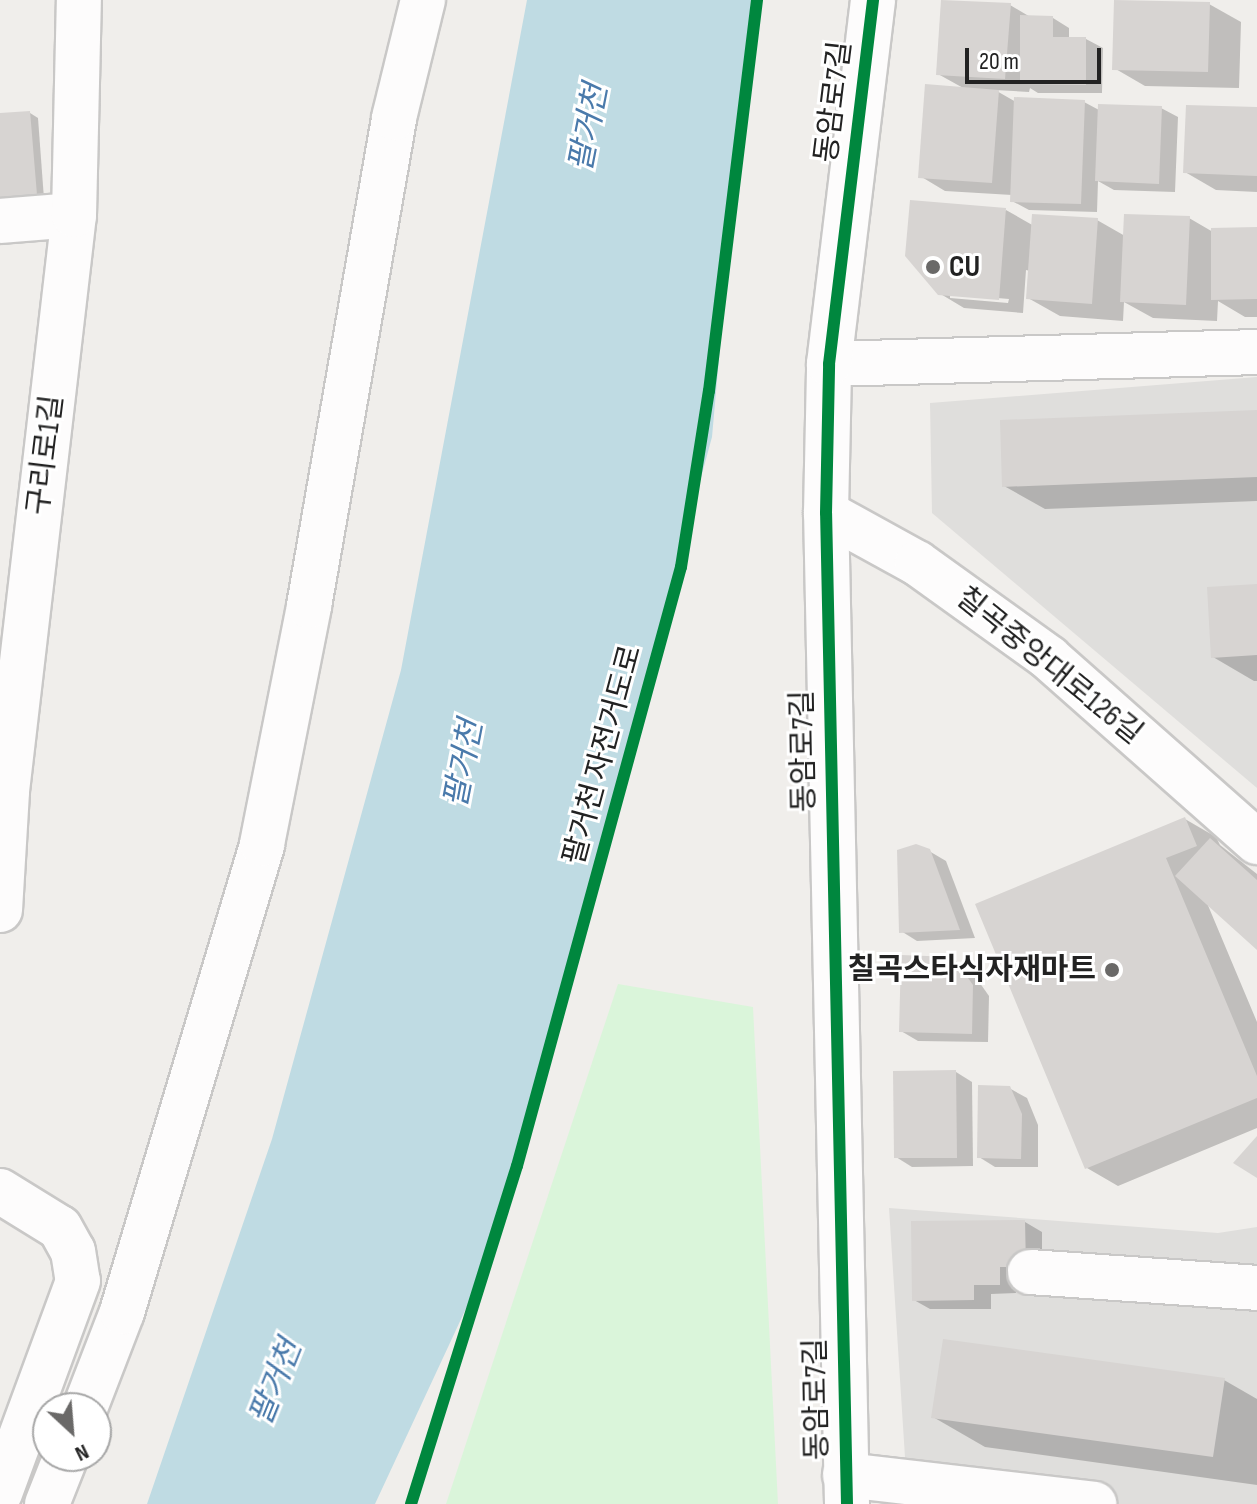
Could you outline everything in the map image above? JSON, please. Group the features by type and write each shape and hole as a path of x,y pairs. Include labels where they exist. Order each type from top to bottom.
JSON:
{"street":[{"name":"구리로1길","path":"0,910 4,790 74,215 79,0"},
{"path":"91,1392 122,1312 262,844 309,606 394,118 423,0"},
{"name":"동암로7길","path":"846,1490 826,513 829,364 873,0"},
{"path":"0,221 74,215"},
{"path":"829,364 1257,352"},
{"name":"칠곡중앙대로126길","path":"826,513 917,563 1049,658 1257,842"},
{"path":"0,1191 34,1209 60,1228 73,1251 78,1281 0,1493"},
{"path":"1030,1272 1257,1288"},
{"path":"47,1504 60,1472"},
{"path":"846,1490 1094,1504"}],"shaded area":[{"path":"1257,377 1257,788 932,513 930,403"},
{"path":"889,1208 1218,1233 1257,1227 1257,1504 908,1504"}],"green space":[{"path":"618,984 753,1007 778,1504 446,1504"}],"water":[{"name":"팔거천","path":"527,0 751,0 712,437 489,1259 375,1504 147,1504 272,1139 401,670"}],"building":[{"path":"941,0 1011,3 1005,79 936,75"},
{"path":"1114,0 1210,2 1208,72 1112,70"},
{"path":"1020,15 1053,16 1053,37 1086,37 1086,85 1020,84"},
{"path":"925,84 999,90 992,183 918,178"},
{"path":"1014,97 1085,100 1081,204 1010,202"},
{"path":"1098,104 1162,106 1159,184 1095,181"},
{"path":"1186,105 1257,107 1257,176 1183,173"},
{"path":"30,111 37,195 0,198 0,113"},
{"path":"910,200 1006,208 999,300 938,295 905,256"},
{"path":"1032,214 1098,218 1092,304 1026,299"},
{"path":"1124,214 1190,216 1186,305 1120,302"},
{"path":"1257,227 1257,299 1211,300 1211,228"},
{"path":"1257,410 1257,477 1002,487 1000,420"},
{"path":"1257,584 1257,655 1211,658 1207,587"},
{"path":"1185,817 1197,846 1166,858 1257,1076 1257,1098 1085,1169 975,904"},
{"path":"1210,838 1257,880 1257,950 1175,876"},
{"path":"916,844 930,849 960,930 899,933 897,850"},
{"path":"901,955 953,957 973,985 972,1034 899,1032"},
{"path":"956,1070 957,1158 894,1158 893,1071"},
{"path":"978,1085 1010,1086 1022,1114 1021,1159 977,1158"},
{"path":"1257,1136 1257,1178 1233,1163"},
{"path":"1025,1220 1026,1267 1000,1267 1000,1285 974,1285 974,1300 912,1301 911,1221"},
{"path":"943,1339 1225,1378 1213,1457 931,1418"}],"cycle path":[{"name":"팔거천 자전거도로","path":"411,1504 517,1166 681,567 709,391 757,0"},
{"path":"847,1504 826,513 829,364 873,0"}],"place":[{"name":"CU","path":"933,267"},
{"name":"칠곡스타식자재마트","path":"1112,970"}]}
